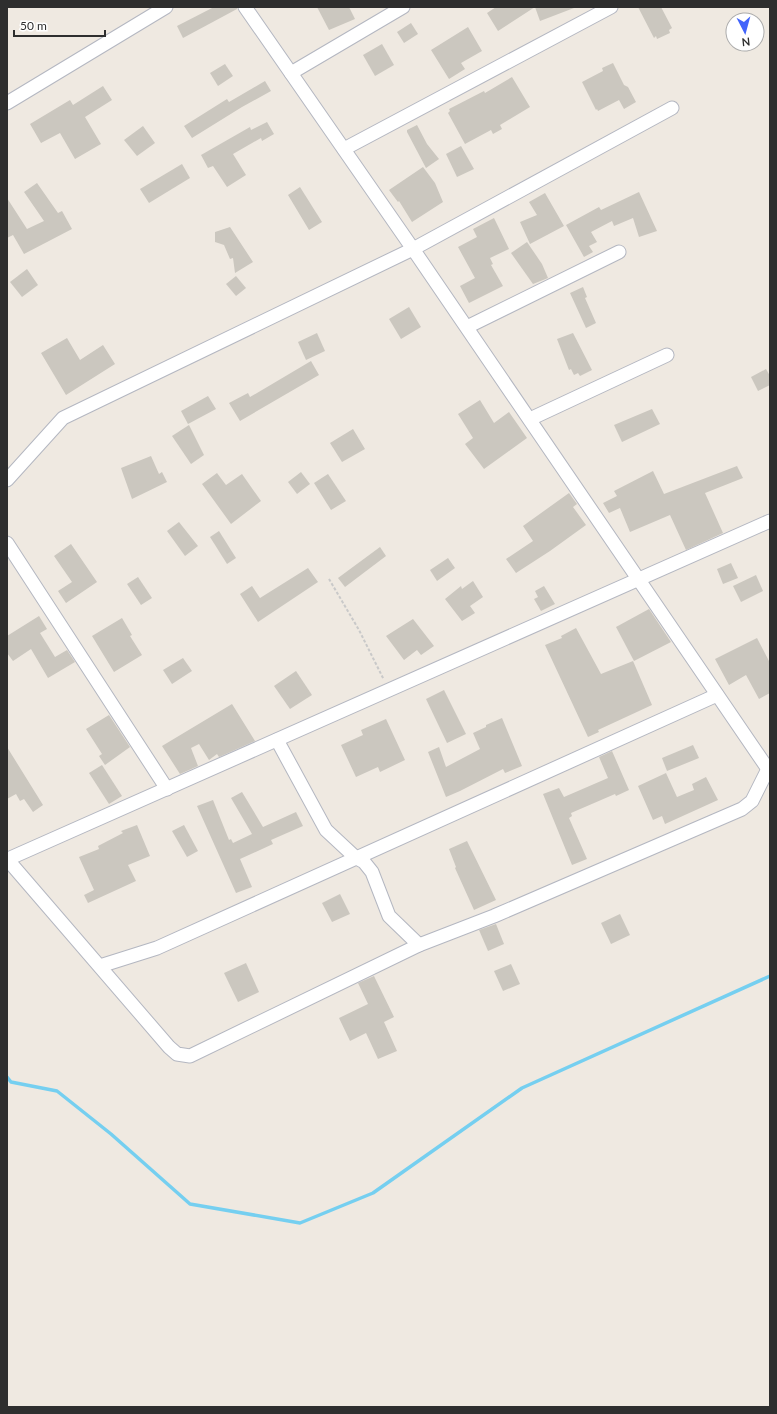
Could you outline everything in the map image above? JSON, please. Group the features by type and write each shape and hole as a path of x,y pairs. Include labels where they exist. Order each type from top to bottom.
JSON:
{"street":[{"path":"7,103 166,7"},
{"path":"245,7 467,327 530,419 639,580 717,695 769,770 752,801 742,809 494,916 419,945 190,1056 177,1054 169,1047 8,859 639,580 770,521"},
{"path":"291,73 403,7"},
{"path":"344,149 611,7"},
{"path":"7,480 9,480 63,418 413,249 672,108"},
{"path":"467,327 618,252"},
{"path":"530,419 667,355"},
{"path":"7,543 167,789"},
{"path":"100,966 157,948 355,857 717,695"},
{"path":"277,740 326,830 355,857 364,862 372,872 389,916 419,945"}],"path":[{"path":"329,579 359,630 389,690"}],"building":[{"path":"214,7 237,7 237,9 183,38 177,26"},
{"path":"317,7 349,7 355,19 329,30"},
{"path":"496,7 535,7 498,31 487,13"},
{"path":"535,7 574,7 574,8 540,21"},
{"path":"638,7 661,7 672,28 669,30 670,33 657,39 656,36 654,38"},
{"path":"411,23 418,34 404,43 397,32"},
{"path":"468,27 482,51 461,63 465,69 449,79 431,50"},
{"path":"382,44 394,65 375,76 363,55"},
{"path":"613,63 624,85 628,87 636,102 624,109 619,100 598,111 597,109 596,110 582,82 603,71 602,68"},
{"path":"225,64 233,76 218,86 210,73"},
{"path":"512,77 530,107 500,125 502,129 493,134 491,130 465,144 448,113 450,111 449,109 484,91 485,93"},
{"path":"265,81 271,91 192,138 184,126 227,99 229,102"},
{"path":"103,86 112,100 85,117 101,144 75,159 60,133 41,143 30,124 70,100 73,105"},
{"path":"267,122 274,134 262,141 261,138 233,154 246,175 227,187 213,166 208,168 201,155 250,127 251,130"},
{"path":"417,125 427,144 439,159 426,168 407,132 407,130"},
{"path":"143,126 155,143 137,156 124,140"},
{"path":"461,146 474,169 457,177 446,154"},
{"path":"182,164 190,178 149,203 140,189"},
{"path":"423,167 435,183 443,202 412,222 399,201 398,202 389,190"},
{"path":"37,183 58,213 62,211 72,229 24,254 13,235 7,238 7,198 27,229 44,221 24,192"},
{"path":"300,187 322,222 309,230 288,195"},
{"path":"639,192 657,231 639,237 633,218 614,226 612,221 591,232 597,242 589,246 593,252 584,257 566,225 599,207 601,210"},
{"path":"545,193 564,226 530,244 520,222 537,215 529,202"},
{"path":"494,218 509,249 490,258 493,264 491,265 503,286 469,303 460,286 475,278 458,247 477,237 473,229"},
{"path":"230,227 253,262 235,273 233,258 230,259 224,245 215,242 215,232"},
{"path":"527,242 542,264 548,278 533,284 511,253"},
{"path":"27,269 38,285 22,297 10,282"},
{"path":"236,276 246,288 236,296 226,284"},
{"path":"583,287 587,297 585,298 596,323 586,328 570,293"},
{"path":"409,307 421,327 401,339 389,319"},
{"path":"317,333 325,351 306,360 298,342"},
{"path":"573,333 592,370 580,376 578,373 574,375 571,369 569,370 557,339"},
{"path":"67,338 80,360 103,345 115,364 66,395 41,353"},
{"path":"311,361 319,375 240,421 229,403 248,393 250,397"},
{"path":"766,369 770,376 770,385 758,391 751,377"},
{"path":"208,396 216,409 188,424 181,411"},
{"path":"480,400 494,423 509,412 527,438 484,469 465,444 473,438 458,414"},
{"path":"652,409 660,424 622,442 614,425"},
{"path":"189,425 204,455 191,464 172,436"},
{"path":"353,429 365,449 342,462 330,443"},
{"path":"151,456 159,474 162,472 167,482 132,499 121,468"},
{"path":"737,466 743,478 705,493 723,533 686,550 670,515 630,532 620,508 609,513 603,503 617,496 614,491 653,471 664,494"},
{"path":"301,472 310,484 297,494 288,482"},
{"path":"217,473 226,485 242,474 261,501 231,524 202,484"},
{"path":"328,474 346,501 331,510 314,483"},
{"path":"569,493 577,504 573,507 586,525 516,573 506,559 533,541 523,526"},
{"path":"179,522 198,546 185,556 167,531"},
{"path":"219,531 236,558 227,564 210,537"},
{"path":"71,544 97,582 66,603 58,591 72,582 54,556"},
{"path":"380,547 386,556 345,587 338,578"},
{"path":"448,558 455,568 437,581 430,570"},
{"path":"731,563 738,578 723,584 717,569"},
{"path":"308,568 318,582 258,622 240,594 252,586 260,598"},
{"path":"756,575 763,591 741,602 733,586"},
{"path":"138,577 152,598 141,605 127,584"},
{"path":"473,581 483,597 470,606 475,613 462,621 445,599 461,586 462,589"},
{"path":"544,586 555,604 541,611 534,599 538,597 535,591"},
{"path":"649,609 671,642 634,661 616,627"},
{"path":"39,616 47,629 40,633 55,657 67,650 75,662 48,678 31,649 13,661 7,653 7,636"},
{"path":"122,618 132,635 130,636 142,655 114,672 92,636"},
{"path":"413,619 434,646 421,655 417,650 404,660 386,636"},
{"path":"576,628 601,674 633,661 652,705 598,730 599,732 588,737 545,645 562,638 561,636"},
{"path":"757,638 770,663 770,693 759,699 746,675 729,685 715,659"},
{"path":"183,658 192,671 172,684 163,670"},
{"path":"296,671 312,695 290,709 274,686"},
{"path":"444,690 466,734 447,743 426,699"},
{"path":"232,704 255,741 219,757 217,754 209,760 199,744 191,748 198,766 180,774 162,746"},
{"path":"109,715 130,747 105,765 99,756 102,754 86,729"},
{"path":"502,718 522,766 505,773 503,769 446,797 428,752 439,747 446,767 480,749 473,733"},
{"path":"386,719 405,760 380,772 378,767 356,777 341,745 363,735 361,730"},
{"path":"693,745 699,758 667,771 662,758"},
{"path":"7,747 43,805 33,812 24,799 20,801 16,794 7,799"},
{"path":"612,751 629,790 616,796 615,794 571,813 572,816 569,818 587,859 572,865 543,794 559,788 564,797 608,778 599,757"},
{"path":"102,765 122,796 109,804 89,773"},
{"path":"666,773 677,797 694,790 692,784 706,777 718,800 665,824 662,816 653,820 638,786"},
{"path":"242,792 263,827 296,812 303,826 271,840 273,844 240,859 252,887 236,893 197,806 213,800 229,840 231,839 233,843 252,834 231,798"},
{"path":"137,825 150,856 128,865 136,881 88,903 84,895 94,890 79,857 99,849 98,846 123,833 121,831"},
{"path":"184,825 198,851 187,857 172,831"},
{"path":"467,841 496,900 474,910 455,868 456,867 449,849"},
{"path":"340,894 350,914 332,922 322,903"},
{"path":"620,914 630,935 611,944 601,923"},
{"path":"496,924 504,944 488,951 479,930"},
{"path":"246,963 259,992 238,1002 224,973"},
{"path":"511,964 520,984 503,991 494,971"},
{"path":"374,976 394,1017 384,1022 397,1051 378,1059 366,1033 350,1041 339,1018 368,1004 358,983"}],"waterway":[{"path":"7,1077 11,1082 57,1091 111,1134 190,1204 300,1223 373,1193 522,1088 770,976"}]}
